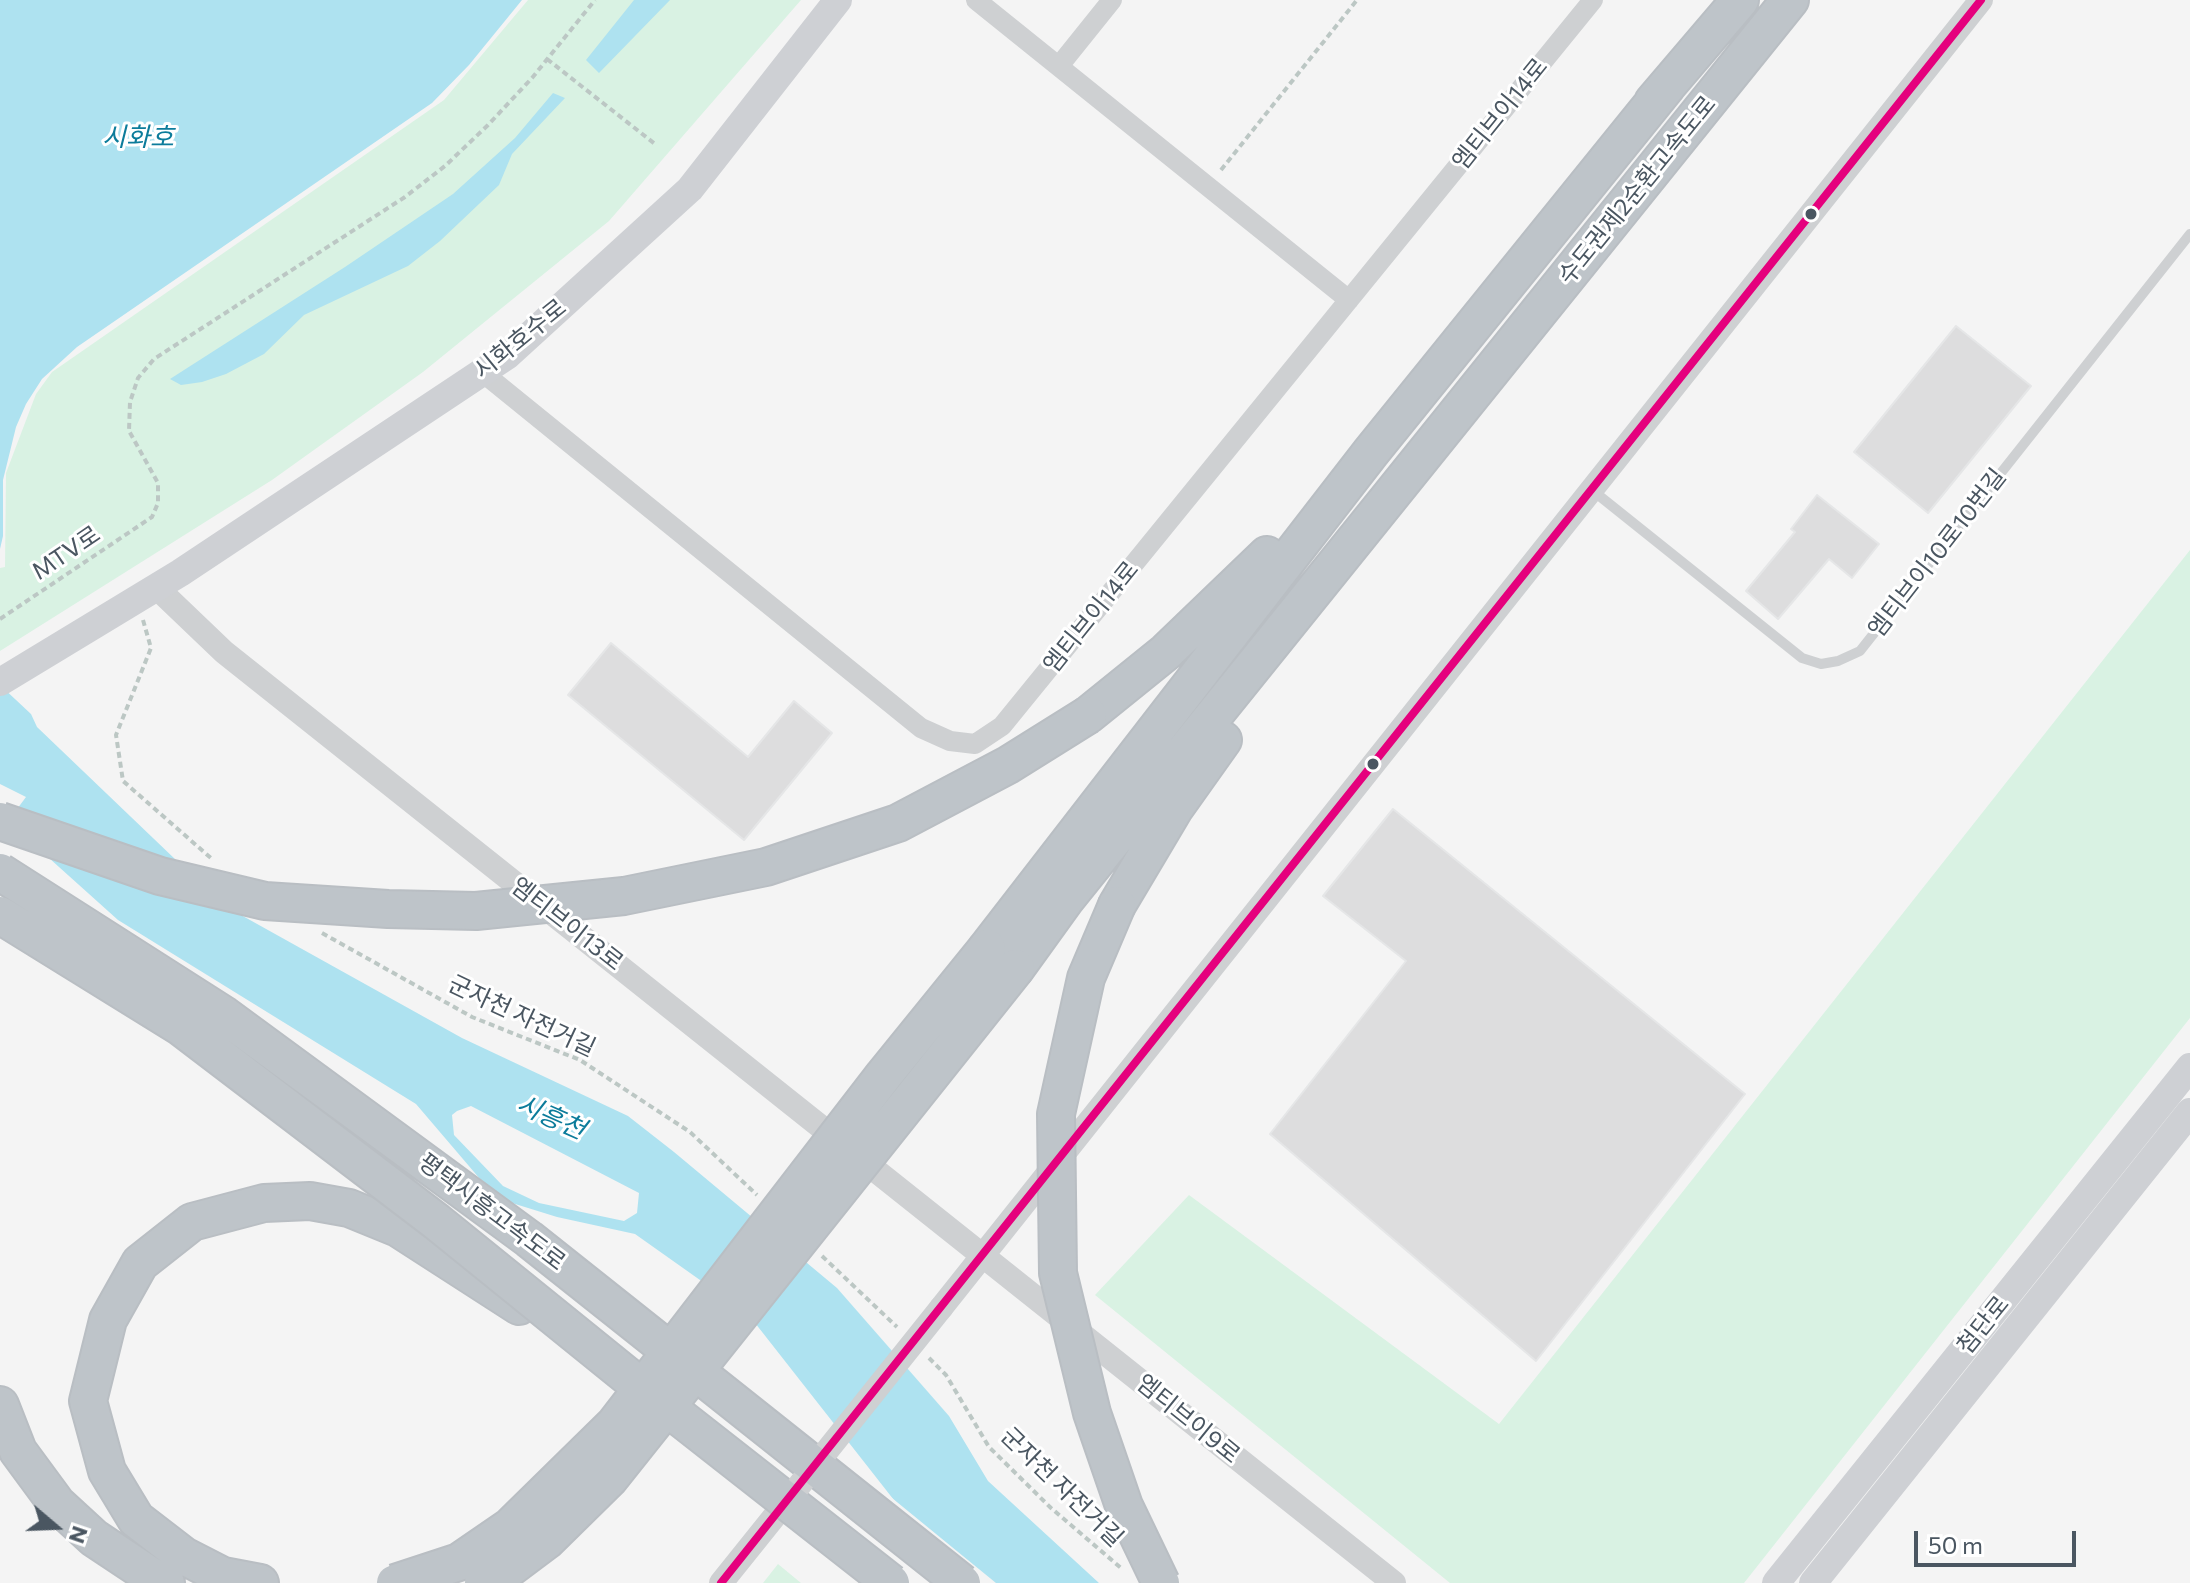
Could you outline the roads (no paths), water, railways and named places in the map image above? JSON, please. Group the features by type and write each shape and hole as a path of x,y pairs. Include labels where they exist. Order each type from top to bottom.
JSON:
{"highway":[{"name":"수도권제2순환고속도로","path":"1667,86 1740,0"},
{"name":"수도권제2순환고속도로","path":"1485,380 1790,0"},
{"path":"0,821 160,876 265,901 476,911 624,896 766,867 898,823 1008,765 1088,715 1166,652 1265,557 1667,86"},
{"path":"483,1583 499,1576 547,1540 609,1479 1001,958 1361,464 1667,86"},
{"path":"1144,1578 1124,1506 1092,1413 1058,1273 1056,1114 1086,978 1117,905 1174,809 1485,380"},
{"path":"395,1583 459,1562 510,1527 615,1424 884,1075 1001,958 1065,900 1485,380"},
{"name":"평택시흥고속도로","path":"0,872 224,1015 529,1239 962,1583"},
{"name":"평택시흥고속도로","path":"0,915 181,1027 437,1222 891,1583"},
{"path":"260,1583 223,1576 184,1556 136,1519 107,1471 88,1401 108,1320 140,1263 192,1222 264,1203 310,1201 349,1208 398,1228 636,1383"},
{"path":"0,1405 18,1451 57,1504 94,1538 166,1583"}],"main road":[{"name":"시화호수로","path":"0,682 92,624 148,597 508,355 690,189 838,0"},
{"name":"첨단로","path":"1776,1583 2186,1080"},
{"name":"첨단로","path":"1813,1583 2190,1112"}],"street":[{"path":"976,0 1349,300"},
{"path":"1059,66 1112,0"},
{"name":"엠티브이14로","path":"482,372 921,728 950,741 975,744 1002,726 1593,0"},
{"path":"721,1583 1981,0"},
{"name":"엠티브이13로","path":"148,597 224,652 983,1255"},
{"name":"엠티브이9로","path":"983,1255 1394,1583"}],"lane":[{"name":"엠티브이10로10번길","path":"1592,490 1802,658 1821,664 1838,661 1860,651 2190,234"}],"water":[{"name":"시화호","path":"0,0 522,0 469,65 432,103 77,347 42,379 16,427 3,480 3,536 0,549"},
{"path":"634,0 670,0 599,73 586,60"},
{"path":"553,93 565,98 512,154 499,185 440,241 408,266 304,315 264,354 226,374 181,385 170,379 453,194 515,138"},
{"name":"시흥천","path":"0,685 31,714 37,727 223,905 462,1038 628,1116 674,1152 837,1288 949,1416 988,1481 1099,1583 959,1583 748,1314 635,1234 557,1217 512,1203 480,1179 416,1104 118,920 0,814","holes":["471,1106 639,1193 637,1213 624,1221 539,1203 503,1186 454,1135 452,1115"]}]}
